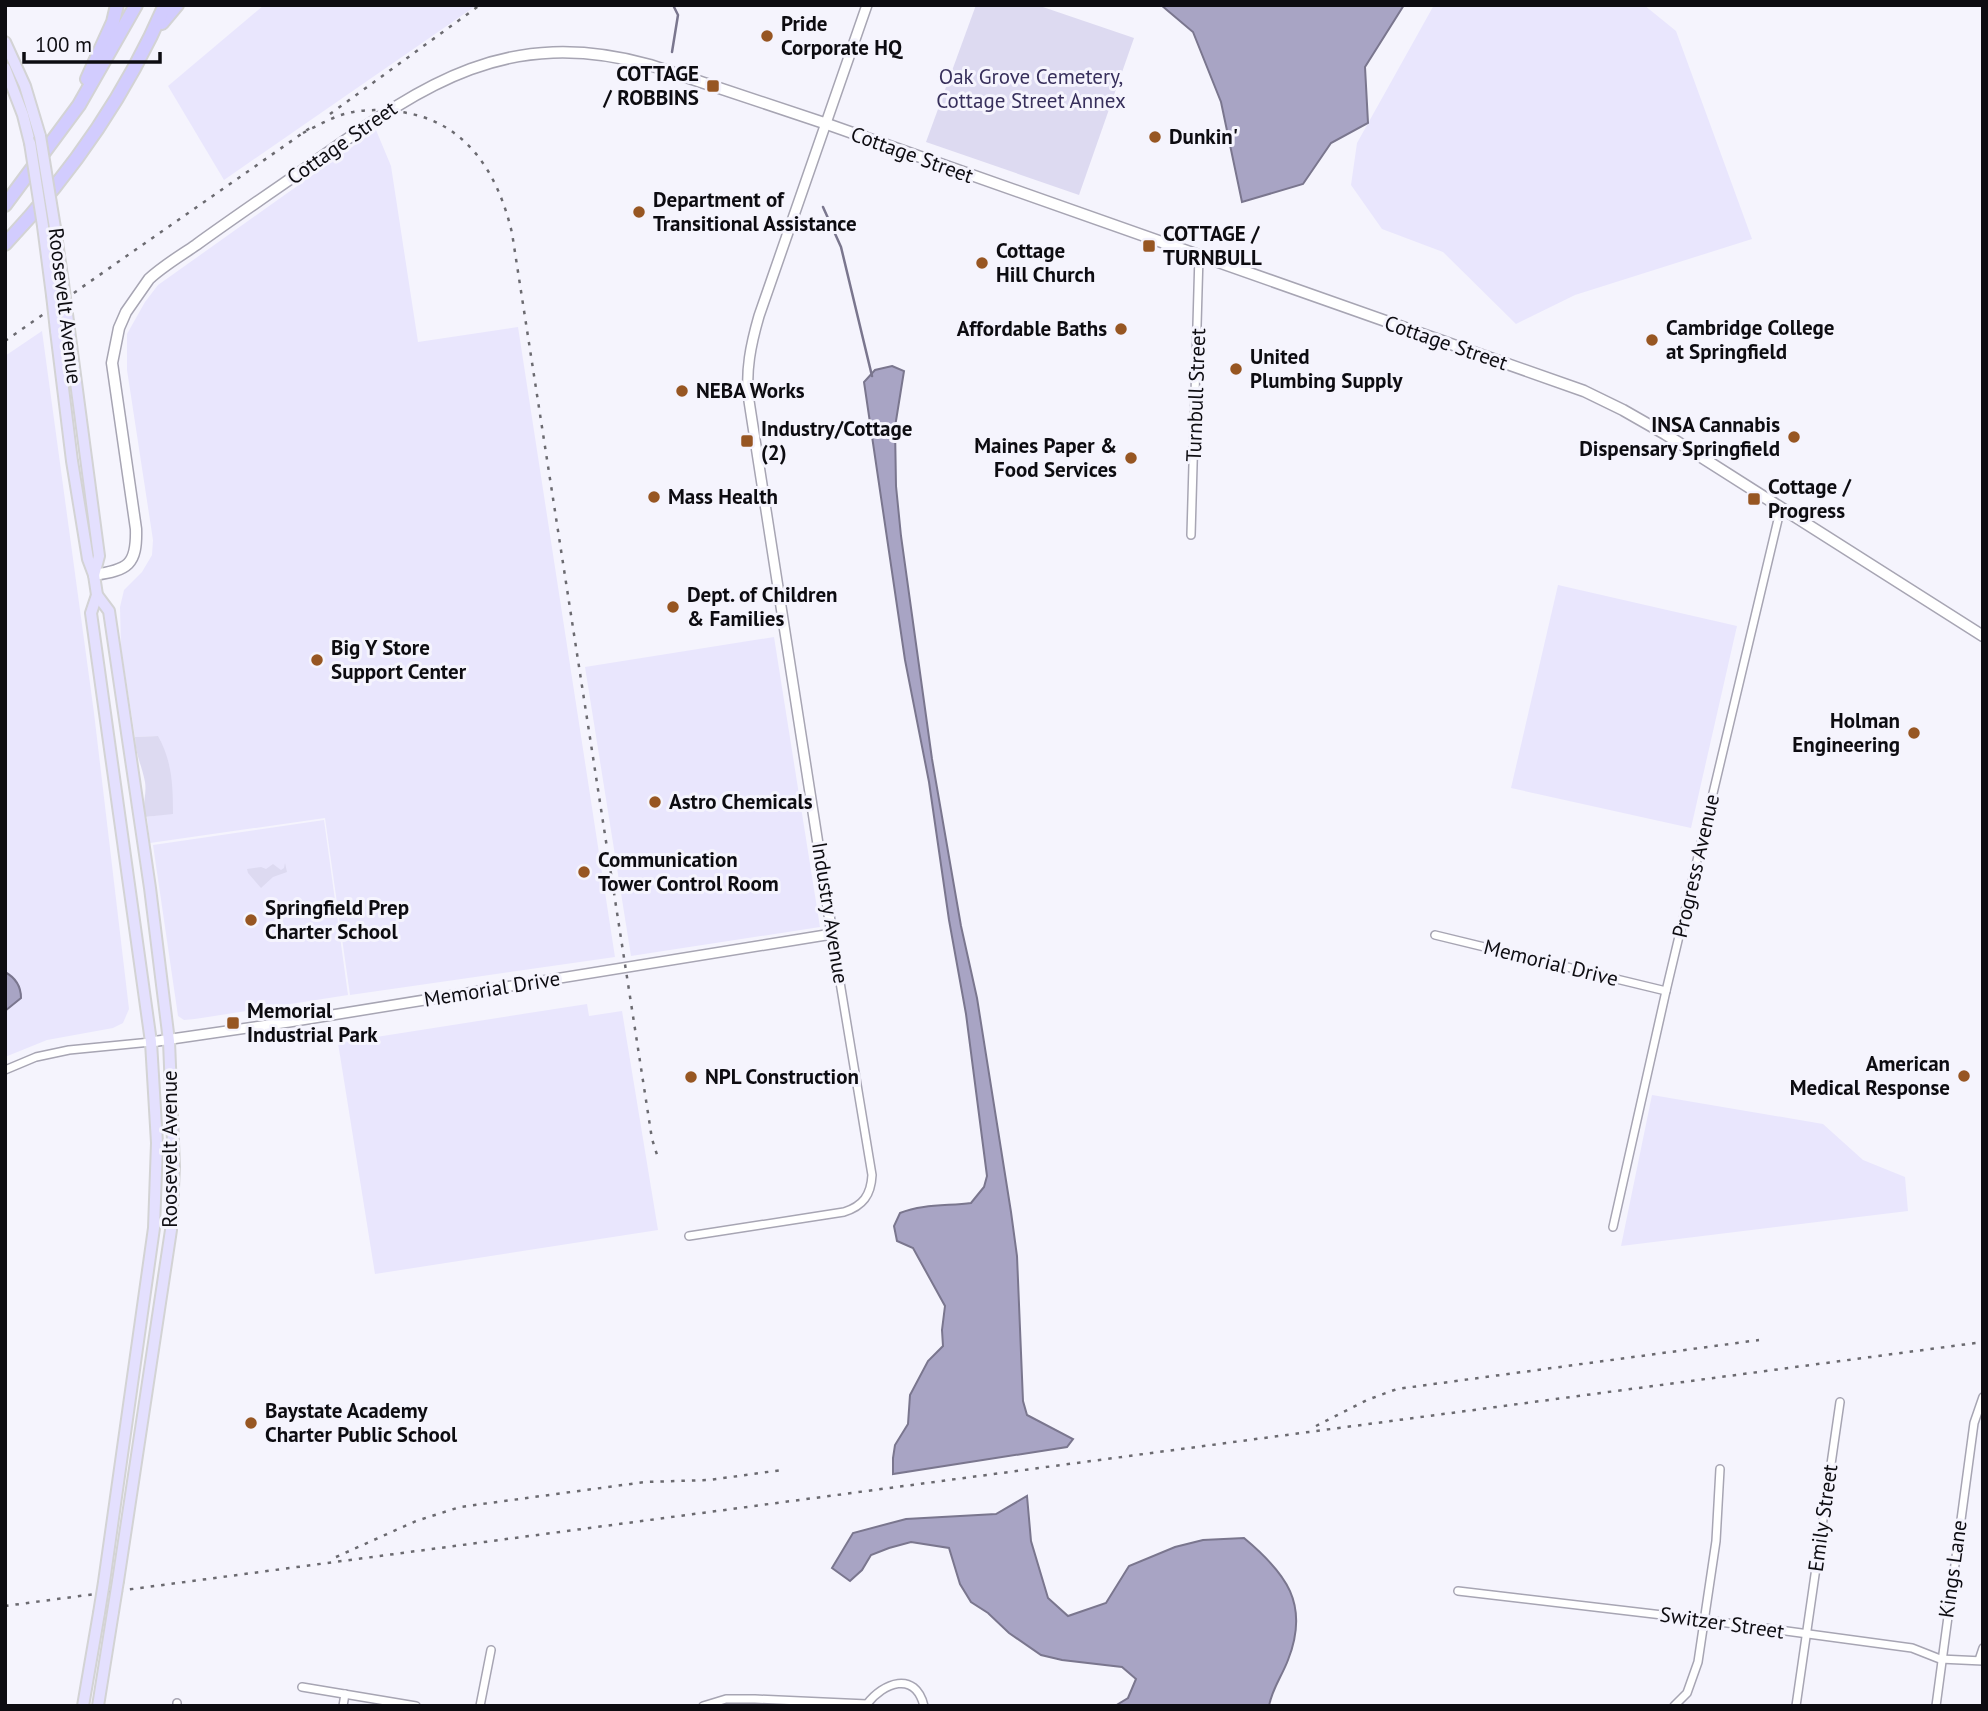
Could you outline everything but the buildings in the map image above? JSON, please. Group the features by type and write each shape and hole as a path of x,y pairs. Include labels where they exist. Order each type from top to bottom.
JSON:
{"highway":[{"path":"68,123 106,37 117,5"},
{"path":"5,205 68,123 113,50 136,5"},
{"path":"5,244 47,196 104,118 165,5"},
{"path":"145,46 177,5"}],"main road":[{"name":"Roosevelt Avenue","path":"5,42 25,86 40,136 63,283 99,556 94,575"},
{"name":"Cottage Street","path":"94,575 124,568 131,562 136,549 136,529 112,363 119,328 131,303 157,272 398,104 446,78 500,59 560,52 593,53 650,65 827,124 1584,391 1665,434 1983,636"},
{"name":"Roosevelt Avenue","path":"5,68 23,115 30,143 72,461 88,559 97,595 108,611 169,1041 174,1167 171,1230 98,1706"},
{"name":"Roosevelt Avenue","path":"83,1706 104,1583 154,1228 157,1143 151,1042 91,613 97,595"},
{"path":"108,737 127,734"},
{"path":"120,827 139,825"}],"street":[{"name":"Industry Avenue","path":"689,1236 844,1212 858,1208 871,1185 872,1174 748,393 750,348 758,316 867,5"},
{"name":"Turnbull Street","path":"1191,535 1199,255"},
{"name":"Progress Avenue","path":"1613,1227 1781,507"},
{"name":"Memorial Drive","path":"151,1042 832,934"},
{"name":"Memorial Drive","path":"1435,934 1666,991"},
{"path":"5,1070 36,1057 69,1050 151,1042"},
{"name":"Kings Lane","path":"1936,1706 1940,1659 1974,1423 1983,1397"},
{"name":"Emily Street","path":"1796,1706 1840,1402"},
{"path":"1674,1706 1687,1693 1694,1679 1716,1541 1720,1469"},
{"name":"Switzer Street","path":"1458,1591 1705,1620 1912,1648 1940,1659 1981,1661"},
{"path":"1981,1661 1983,1648"},
{"path":"480,1706 491,1650"},
{"path":"703,1706 726,1699 867,1705 875,1693 887,1685 902,1682 913,1688 924,1706"},
{"path":"302,1687 416,1706"},
{"path":"343,1706 345,1694"}],"shaded area":[{"path":"264,5 477,5 224,180 168,86"},
{"path":"1161,5 1404,5 1365,67 1368,123 1331,143 1303,184 1242,202 1221,102 1193,32"},
{"path":"1434,5 1644,5 1676,31 1752,239 1575,295 1516,324 1443,252 1382,229 1351,185 1357,143"},
{"name":"Big Y Store Support Center","path":"376,130 391,166 418,342 518,327 615,957 350,995 325,818 150,843 147,817 173,813 158,736 135,737 121,648 120,607 124,590 142,572 152,555 153,540 127,370 127,334 158,285"},
{"path":"42,331 94,713 129,1009 123,1023 113,1028 47,1040 5,1057 5,356"},
{"path":"892,366 904,371 895,427 896,486 901,536 932,759 961,926 977,998 1011,1212 1017,1256 1023,1401 1027,1415 1073,1439 1067,1447 893,1474 895,1445 908,1424 910,1395 928,1361 943,1346 945,1306 913,1248 897,1241 894,1226 900,1213 908,1210 971,1203 984,1187 987,1176 966,1014 929,782 905,660 864,382 875,370"},
{"path":"1558,585 1737,626 1691,828 1511,788"},
{"path":"774,637 820,927 631,956 585,667"},
{"name":"Springfield Prep Charter School","path":"324,820 348,995 195,1019 184,1020 178,1016 153,845"},
{"path":"5,972 17,983 21,998 5,1011"},
{"path":"587,1004 589,1016 622,1011 658,1230 375,1274 338,1043"},
{"path":"1652,1095 1823,1124 1863,1160 1905,1177 1908,1211 1621,1246"},
{"path":"1027,1496 1031,1541 1048,1598 1068,1616 1106,1603 1129,1566 1175,1547 1203,1540 1244,1538 1259,1551 1282,1577 1295,1606 1294,1640 1269,1706 1115,1706 1128,1698 1136,1679 1122,1667 1041,1655 1009,1633 988,1613 971,1602 960,1584 949,1548 911,1542 889,1548 871,1555 862,1570 850,1581 832,1568 853,1533 906,1519 996,1514"}],"green space":[{"name":"Oak Grove Cemetery, Cottage Street Annex","path":"976,5 1037,5 1134,38 1079,195 926,142"},
{"path":"158,736 171,774 173,814 145,817 145,782 135,737"},
{"path":"285,863 287,872 273,877 261,888 247,869 266,869 273,864 281,870"}],"waterway":[{"path":"672,52 678,15 673,5"},
{"path":"823,207 841,247 872,376"}],"railway":[{"path":"330,114 480,5"},
{"path":"303,133 333,118 359,111 395,111 424,117 444,126 476,153 498,190 506,211 512,233 652,1139 658,1158"},
{"path":"5,341 310,128"},
{"path":"1316,1426 1367,1400 1397,1389 1759,1340"},
{"path":"5,1606 1983,1342"},
{"path":"336,1557 416,1521 460,1507 645,1482 709,1480 782,1470"}],"place":[{"name":"Pride Corporate HQ","path":"767,36"},
{"name":"COTTAGE / ROBBINS","path":"713,86"},
{"name":"Dunkin'","path":"1155,137"},
{"name":"Department of Transitional Assistance","path":"639,212"},
{"name":"COTTAGE / TURNBULL","path":"1149,246"},
{"name":"Cottage Hill Church","path":"982,263"},
{"name":"Affordable Baths","path":"1121,329"},
{"name":"Cambridge College at Springfield","path":"1652,340"},
{"name":"United Plumbing Supply","path":"1236,369"},
{"name":"NEBA Works","path":"682,391"},
{"name":"INSA Cannabis Dispensary Springfield","path":"1794,437"},
{"name":"Industry/Cottage (2)","path":"747,441"},
{"name":"Maines Paper & Food Services","path":"1131,458"},
{"name":"Mass Health","path":"654,497"},
{"name":"Cottage / Progress","path":"1754,499"},
{"name":"Dept. of Children & Families","path":"673,607"},
{"name":"Big Y Store Support Center","path":"317,660"},
{"name":"Holman Engineering","path":"1914,733"},
{"name":"Astro Chemicals","path":"655,802"},
{"name":"Communication Tower Control Room","path":"584,872"},
{"name":"Springfield Prep Charter School","path":"251,920"},
{"name":"Memorial Industrial Park","path":"233,1023"},
{"name":"American Medical Response","path":"1964,1076"},
{"name":"NPL Construction","path":"691,1077"},
{"name":"Baystate Academy Charter Public School","path":"251,1423"}]}
